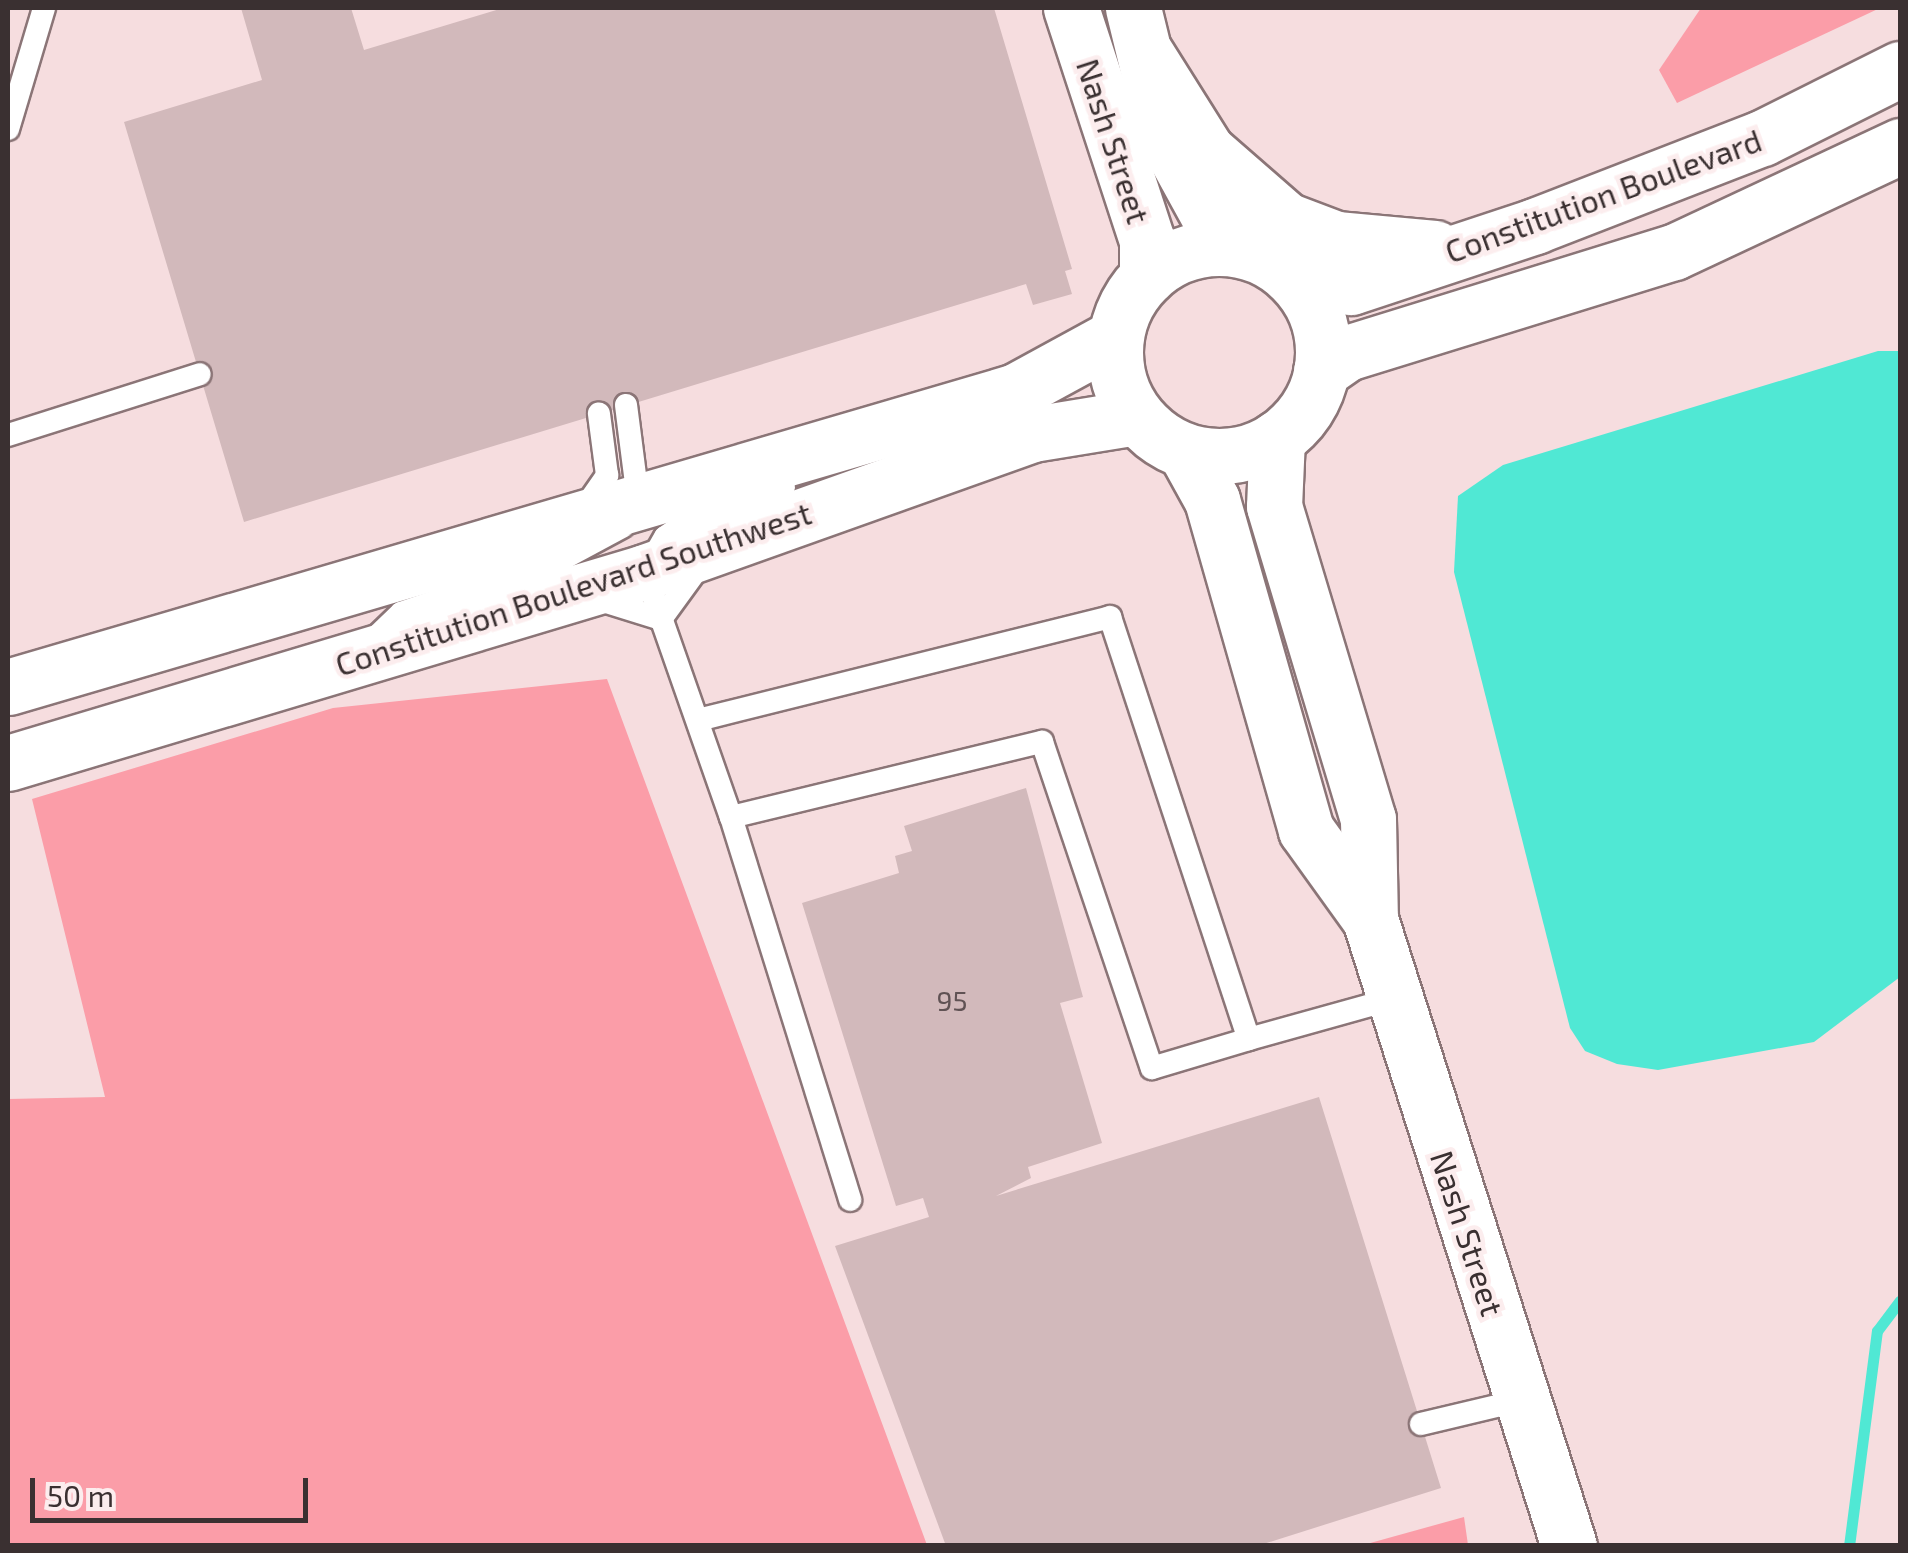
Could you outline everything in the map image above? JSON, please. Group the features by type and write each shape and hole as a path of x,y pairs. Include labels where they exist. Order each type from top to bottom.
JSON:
{"street":[{"name":"Nash Street","path":"1071,8 1142,223 1147,276"},
{"name":"Nash Street","path":"1139,31 1160,122 1188,185 1244,250"},
{"path":"1139,31 1207,151 1286,220 1336,239 1458,249"},
{"name":"Constitution Boulevard","path":"1296,281 1351,287 1649,185 1900,69"},
{"path":"1322,371 1347,353 1674,252 1900,146"},
{"path":"1244,250 1296,281 1314,308 1322,371 1313,398 1277,438 1249,452 1185,451 1137,416 1116,368 1115,337 1147,276 1192,252 1244,250"},
{"name":"Constitution Boulevard Southwest","path":"8,688 582,512 640,471 707,476 1052,377 1115,337"},
{"name":"Constitution Boulevard Southwest","path":"8,763 353,658 648,587 1033,434 1137,416"},
{"name":"Nash Street","path":"1277,438 1274,506 1368,819 1370,920 1569,1546"},
{"name":"Nash Street","path":"1185,451 1212,500 1306,830 1370,920"}],"lane":[{"path":"8,129 44,8"},
{"path":"8,436 200,374"},
{"path":"353,658 401,612 619,532 640,471 626,405"},
{"path":"582,512 607,475 600,414"},
{"path":"850,1200 731,817 648,587 665,537 700,513 834,472 872,430"},
{"path":"698,720 1110,617 1249,1039"},
{"path":"731,817 1042,742 1152,1068 1392,999"},
{"path":"1421,1424 1522,1400"}],"shaded area":[{"path":"1701,8 1880,8 1677,103 1659,70"},
{"path":"1878,351 1900,351 1900,977 1814,1042 1658,1070 1617,1064 1585,1051 1570,1028 1454,572 1458,496 1503,465"},
{"path":"607,679 927,1545 8,1545 8,1099 105,1097 32,799 333,708"},
{"path":"1464,1517 1468,1545 1363,1545"}],"building":[{"path":"241,8 351,8 364,50 503,8 994,8 1072,269 1065,271 1072,294 1033,305 1026,284 244,522 124,122 262,80"},
{"path":"1026,788 1083,997 1060,1003 1102,1143 1028,1167 1031,1178 996,1196 1319,1097 1441,1488 1257,1546 946,1546 835,1246 929,1217 923,1198 896,1206 802,903 899,873 895,856 912,851 904,826"}],"waterway":[{"path":"1849,1546 1877,1331 1900,1301"}]}
